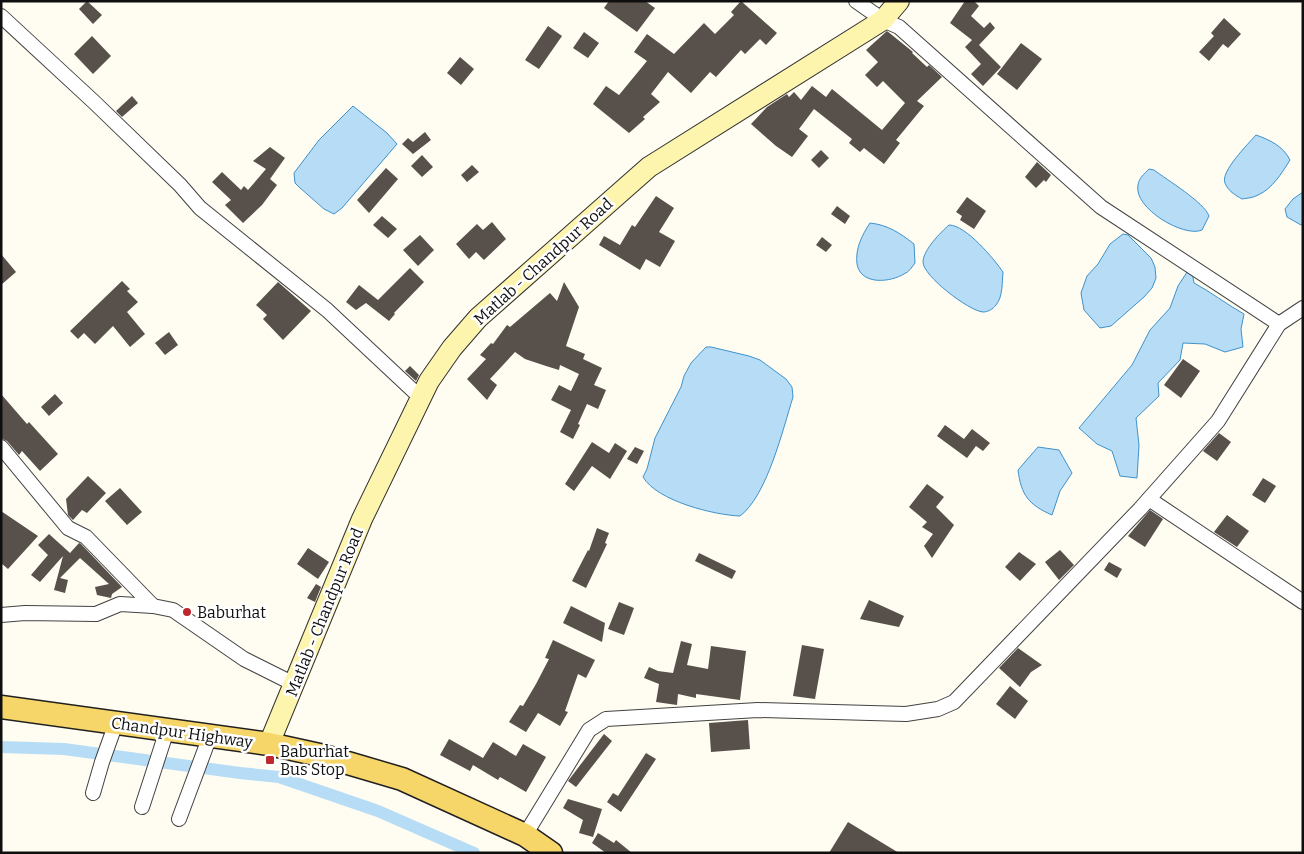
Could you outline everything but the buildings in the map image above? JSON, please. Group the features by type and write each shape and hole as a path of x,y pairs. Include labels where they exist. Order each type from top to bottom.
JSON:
{"main road":[{"name":"Matlab - Chandpur Road","path":"269,744 362,519 428,381 452,348 478,318 649,167 883,20 899,1"},
{"name":"Chandpur Highway","path":"1,707 269,744 324,756 402,780 525,835 550,853"}],"street":[{"path":"856,1 883,20 899,27 1100,207 1279,324"},
{"path":"1,16 180,185 200,208 327,310 420,398"},
{"path":"525,835 589,730 606,719 758,710 906,714 938,709 954,702 1149,499 1218,421 1279,324 1303,308"},
{"path":"1,447 44,496 68,528 86,537 153,606"},
{"path":"1149,499 1303,602"},
{"path":"1,615 25,613 96,614 120,604 153,606 173,610 244,659 294,684"},
{"path":"93,793 116,723"},
{"path":"142,807 167,730"},
{"path":"179,819 210,736"}],"water":[{"path":"353,106 387,133 397,144 342,208 334,214 324,209 295,183 294,173 319,140"},
{"path":"1256,135 1276,144 1290,160 1268,189 1256,196 1242,199 1228,188 1225,178 1236,158"},
{"path":"1149,169 1154,170 1206,210 1209,216 1202,230 1184,230 1173,225 1161,219 1143,203 1138,185"},
{"path":"1303,192 1303,224 1301,225 1287,217 1285,209 1293,199"},
{"path":"870,223 894,230 914,244 915,263 907,272 892,279 877,280 864,276 860,271 857,264 858,248"},
{"path":"949,225 956,226 971,236 1003,272 1000,298 989,311 983,312 968,306 938,284 925,268 923,262 926,252"},
{"path":"1123,234 1128,235 1151,258 1155,267 1156,278 1152,288 1144,297 1111,326 1100,328 1084,310 1081,293 1087,276 1098,264 1110,244"},
{"path":"1191,266 1194,283 1244,314 1241,329 1243,347 1225,352 1205,344 1183,343 1180,360 1158,383 1159,396 1136,418 1139,445 1137,478 1120,476 1112,451 1097,444 1079,428 1132,365 1150,330 1170,308 1178,286"},
{"path":"706,347 760,360 786,379 792,387 793,397 773,461 758,493 750,506 740,516 702,510 673,500 650,486 643,477 655,438 681,387 684,376 691,363"},
{"path":"1038,447 1059,450 1072,473 1060,491 1052,515 1032,503 1024,493 1019,479 1018,470"}],"waterway":[{"path":"1,747 64,749 279,777 378,811 474,853"}],"place":[{"name":"Baburhat","path":"187,612"},
{"name":"Baburhat Bus Stop","path":"270,760"}]}
